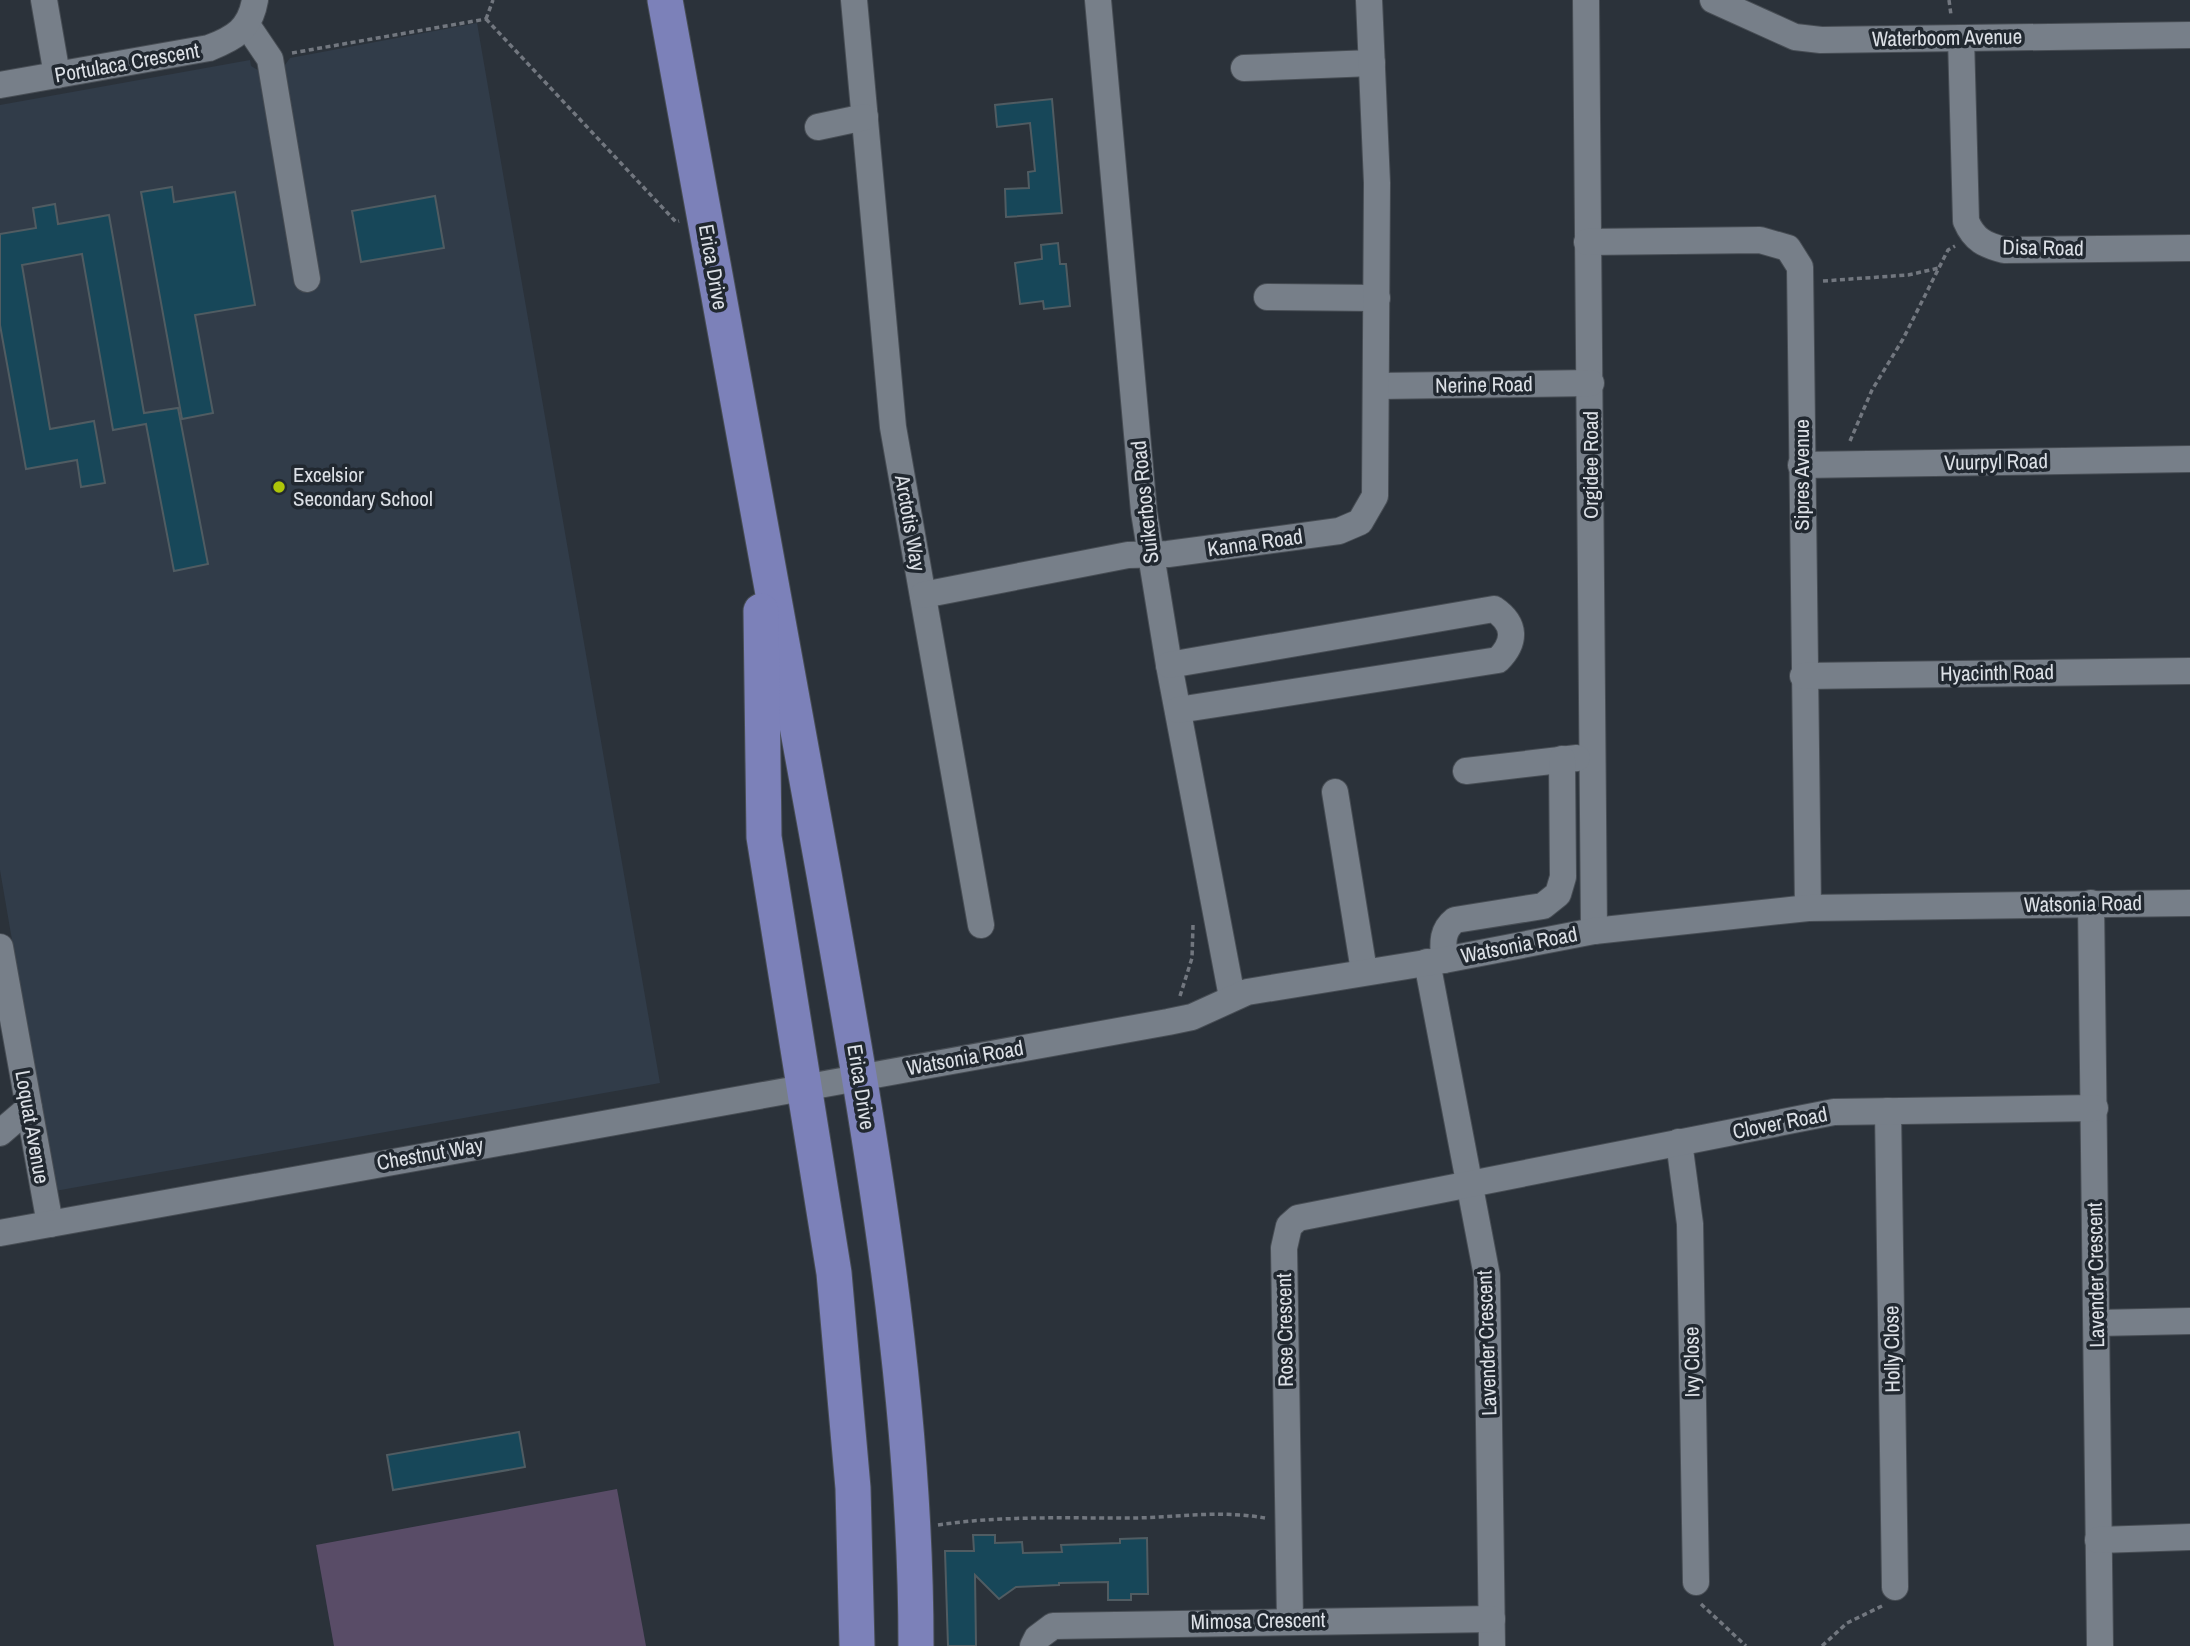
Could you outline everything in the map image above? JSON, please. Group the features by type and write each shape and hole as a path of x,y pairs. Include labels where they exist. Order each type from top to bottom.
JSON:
{"main road":[{"name":"Erica Drive","path":"665,0 860,1077 907,1429 916,1646"},
{"name":"Erica Drive","path":"760,534 764,837 806,1085 834,1273 846,1380 853,1488 857,1646"}],"street":[{"path":"44,0 57,75"},
{"path":"255,0 247,25 270,59 307,279"},
{"name":"Arctotis Way","path":"854,0 894,428 981,925"},
{"name":"Suikerbos Road","path":"1098,0 1150,555 1233,997"},
{"name":"Kanna Road","path":"923,594 1128,555 1150,555 1339,531 1360,522 1375,496 1377,386 1369,0"},
{"name":"Orgidee Road","path":"1586,0 1594,930"},
{"name":"Waterboom Avenue","path":"1713,0 1796,37 2190,35"},
{"name":"Portulaca Crescent","path":"0,85 209,48 236,38 247,25"},
{"name":"Disa Road","path":"1961,38 1966,221 1971,234 1981,242 2004,250 2190,248"},
{"path":"1244,68 1372,63"},
{"path":"818,127 865,117"},
{"name":"Sipres Avenue","path":"1587,242 1775,242 1793,255 1800,267 1803,676 1808,908"},
{"path":"1267,297 1377,298"},
{"name":"Nerine Road","path":"1377,386 1591,383"},
{"name":"Vuurpyl Road","path":"1801,465 2190,459"},
{"path":"1169,665 1494,609 1506,617 1513,631 1510,648 1498,660 1178,710"},
{"name":"Hyacinth Road","path":"1803,676 2190,671"},
{"path":"1466,771 1593,756"},
{"name":"Lavender Crescent","path":"1492,1646 1487,1276 1469,1184 1436,961 1447,926 1455,920 1543,906 1558,894 1563,877 1562,759"},
{"path":"1335,792 1364,971"},
{"name":"Lavender Crescent","path":"2091,903 2100,1646"},
{"name":"Watsonia Road","path":"860,1077 1192,1017 1233,997 1594,930 1808,908 2190,903"},
{"name":"Loquat Avenue","path":"0,947 3,982 50,1224"},
{"name":"Chestnut Way","path":"0,1233 860,1077"},
{"path":"2,1128 29,1108"},
{"name":"Clover Road","path":"1469,1184 1834,1112 2095,1108"},
{"name":"Holly Close","path":"1888,1111 1889,1596"},
{"name":"Ivy Close","path":"1679,1142 1690,1224 1697,1592"},
{"name":"Rose Crescent","path":"1290,1620 1284,1248 1289,1226 1307,1215 1469,1184"},
{"path":"2097,1323 2190,1321"},
{"path":"2098,1540 2190,1537"},
{"name":"Mimosa Crescent","path":"1032,1646 1037,1638 1053,1626 1290,1620 1492,1619"}],"path":[{"path":"486,19 493,0"},
{"path":"282,54 486,19"},
{"path":"486,19 676,222 687,217"},
{"path":"1844,464 1854,429 1872,390 1903,340 1948,250 1971,234"},
{"path":"1801,285 1908,275 1939,268"},
{"path":"1178,1000 1192,958 1194,914"},
{"path":"937,1525 1074,1516 1122,1518 1183,1513 1251,1516 1288,1522"},
{"path":"1697,1592 1746,1646"},
{"path":"1822,1646 1847,1623 1889,1596"}],"shaded area":[{"name":"Excelsior Secondary School","path":"477,23 660,1083 55,1191 0,870 0,105 250,60 251,66 263,73 282,69 290,58"},
{"path":"617,1489 646,1646 334,1646 316,1545"}],"building":[{"path":"1052,99 1062,213 1006,217 1005,189 1029,188 1028,172 1035,171 1030,123 997,127 995,105"},
{"path":"172,187 174,202 235,192 255,305 195,315 213,413 182,419 141,192"},
{"path":"435,196 444,248 361,262 352,211"},
{"path":"55,204 58,224 109,215 144,413 178,408 208,564 174,571 146,424 113,430 82,254 22,265 50,429 94,421 105,483 81,487 77,460 26,469 0,325 0,234 36,228 33,208"},
{"path":"1058,243 1060,264 1066,264 1070,306 1044,309 1043,301 1020,304 1015,263 1042,259 1041,245"},
{"path":"519,1432 525,1467 393,1490 387,1455"},
{"path":"973,1535 995,1535 995,1543 1022,1542 1023,1553 1062,1552 1061,1545 1120,1543 1120,1539 1147,1538 1148,1594 1131,1594 1131,1600 1108,1600 1108,1582 1059,1583 1016,1587 999,1599 975,1575 976,1646 948,1646 945,1551 974,1551"}],"place":[{"name":"Excelsior Secondary School","path":"279,487"}]}
